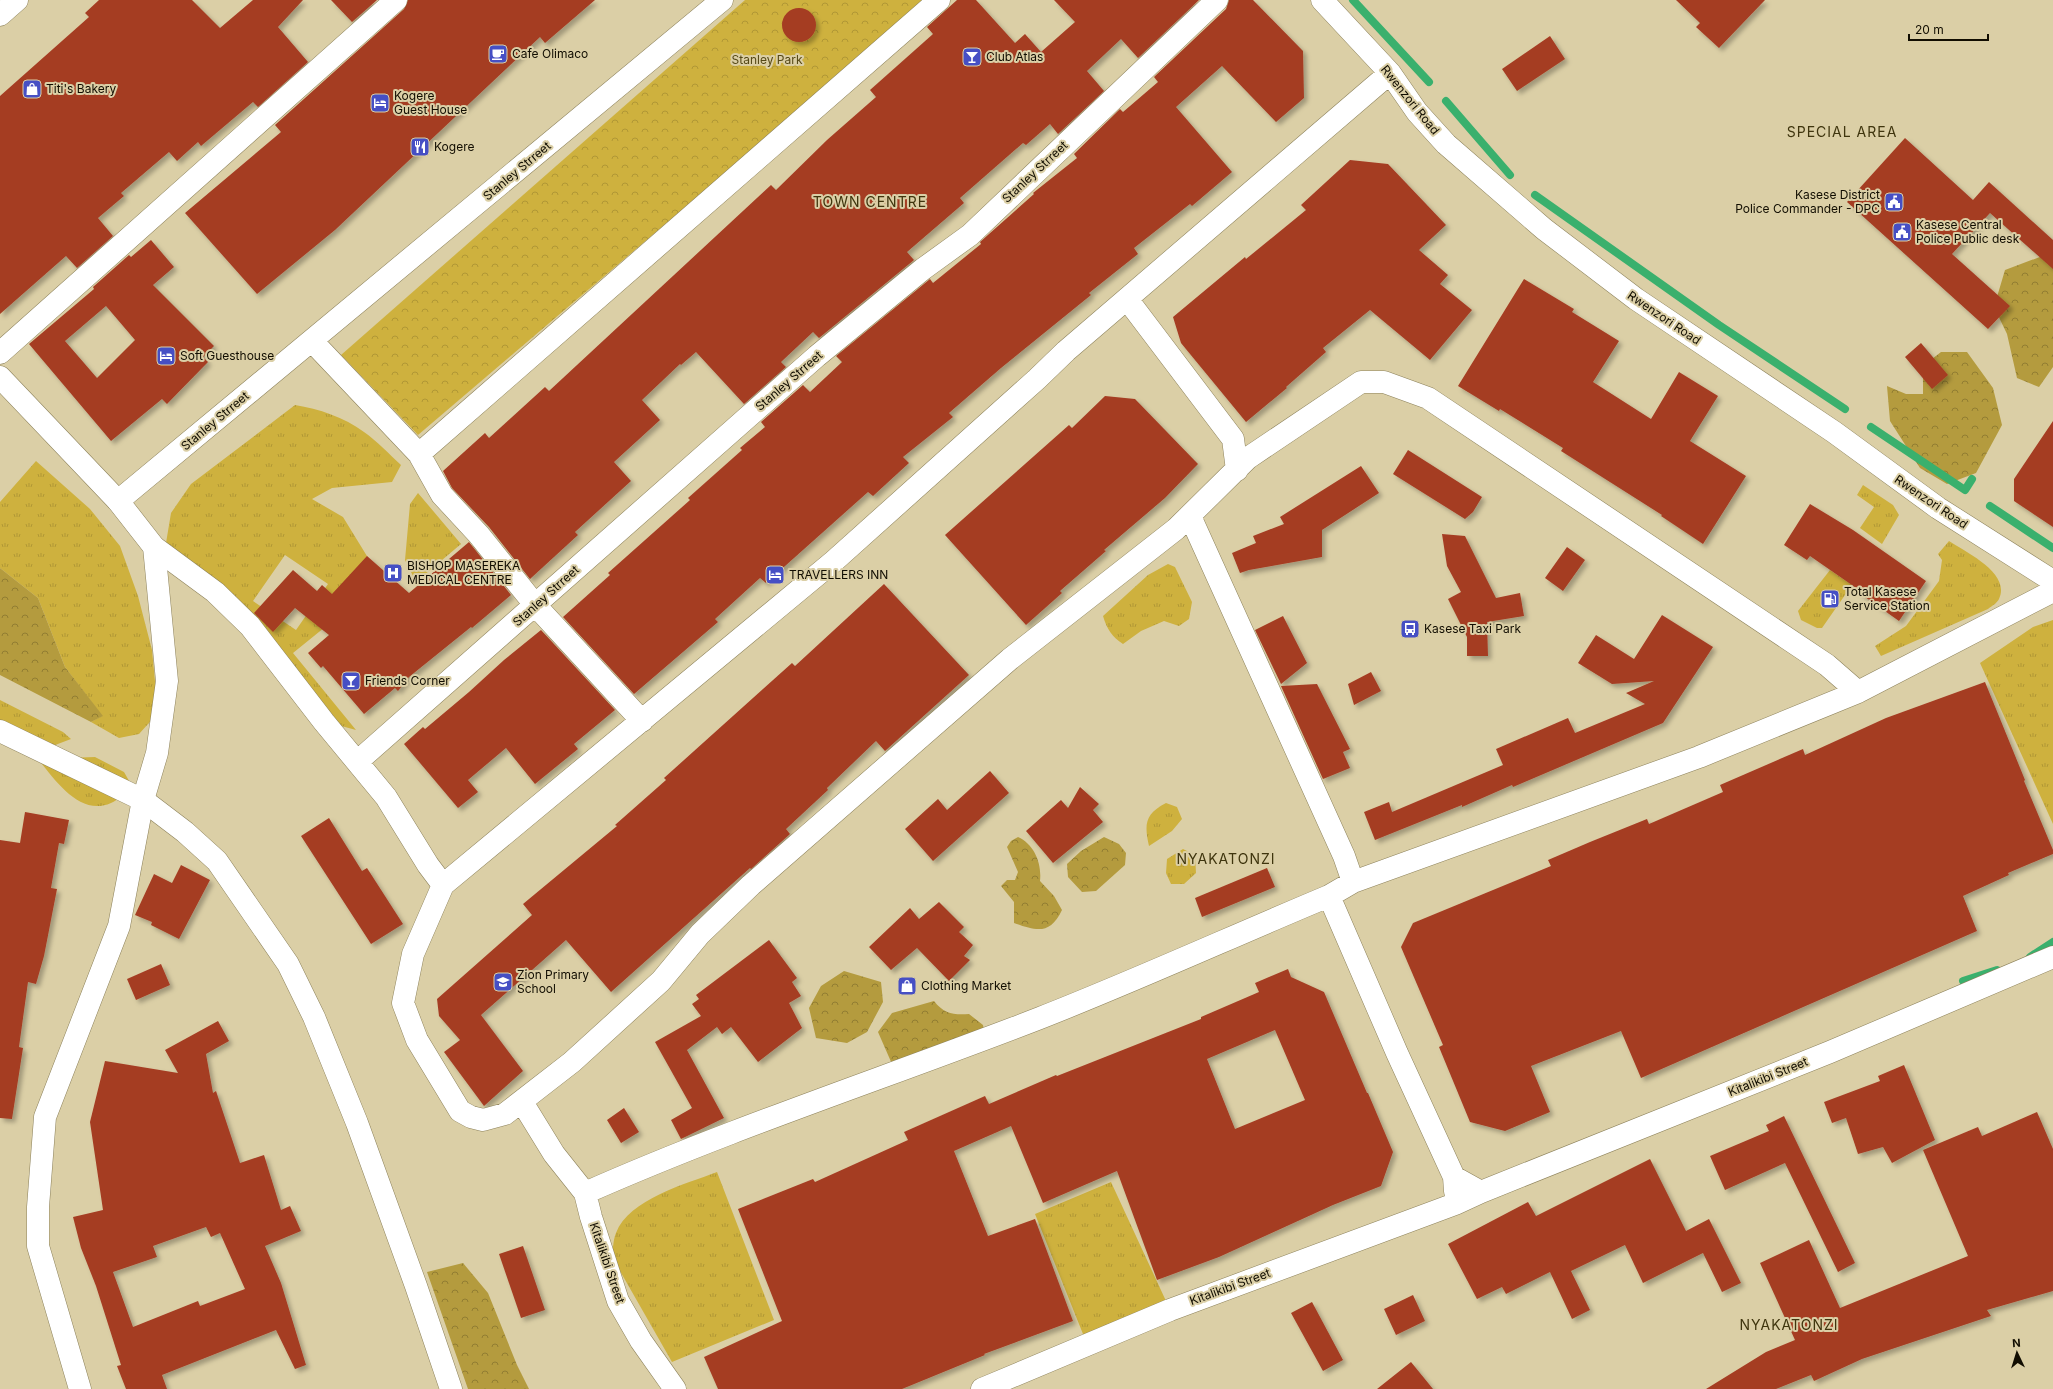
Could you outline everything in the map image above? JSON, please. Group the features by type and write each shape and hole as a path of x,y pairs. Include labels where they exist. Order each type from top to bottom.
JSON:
{"street":[{"path":"0,15 17,0"},
{"path":"0,353 396,0"},
{"name":"Stanley Strreet","path":"118,501 722,0"},
{"path":"419,454 939,0"},
{"name":"Stanley Strreet","path":"358,761 536,606 817,356 923,269 970,235 1217,0"},
{"name":"Rwenzori Road","path":"1322,0 1390,73 1417,112 1446,144 1544,229 1630,294 1834,432 1938,508 2053,581"},
{"path":"1390,73 1066,350 1037,379 834,561 443,885 413,954 403,1003 409,1023 417,1040 460,1111 471,1117 482,1120 505,1114 572,1062 661,981 700,934 751,885 1010,658 1190,516 1248,458 1361,382 1384,382 1428,398 1827,665 1858,692"},
{"path":"1127,299 1233,438 1237,470"},
{"path":"312,341 419,454 442,495 480,535 536,606 642,720"},
{"path":"0,377 118,501 154,547 215,592 250,626 324,722 386,796 428,865 443,885"},
{"path":"1233,438 1264,448"},
{"path":"1190,516 1344,856 1352,882"},
{"path":"80,1389 38,1246 38,1207 45,1117 118,926 143,800 157,753 167,681 154,547"},
{"path":"522,1102 554,1154 585,1193 642,1168 749,1125 1042,1017 1329,896 1352,882 1699,757 1858,692 2053,591"},
{"path":"0,731 143,800 184,832 217,861 288,964 314,1017 359,1129 451,1389"},
{"path":"1329,896 1397,1053 1454,1176 1456,1204"},
{"name":"Kitalikibi Street","path":"982,1389 1170,1310 1456,1204 1481,1192 1830,1052 2053,957"},
{"path":"1454,1176 1481,1192"},
{"name":"Kitalikibi Street","path":"585,1193 591,1217 618,1300 641,1341 675,1389"}],"green space":[{"name":"Stanley Park","path":"745,0 928,0 418,435 341,355"},
{"path":"2053,252 2053,367 2039,387 2017,378 2007,334 1994,307 2005,270"},
{"path":"1941,352 1967,352 1993,388 2002,425 1976,473 1947,484 1920,468 1890,421 1887,386 1906,394 1923,394 1923,366"},
{"path":"295,405 322,411 348,422 374,439 401,465 392,482 332,488 312,499 343,517 370,561 377,585 293,653 356,730 334,724 165,549 171,513 191,484","holes":["285,555 328,584 296,630 253,601"]},
{"path":"36,461 90,509 120,546 138,596 152,650 158,713 139,734 119,738 91,722 102,716 65,667 38,598 0,568 0,502"},
{"path":"1863,485 1893,505 1899,515 1882,544 1860,528 1874,507 1857,495"},
{"path":"418,493 461,544 416,582 405,560 410,504"},
{"path":"1949,541 1976,558 1993,572 1999,581 2001,590 1999,599 1988,609 1881,656 1875,646 1906,626 1939,581 1942,560 1938,554"},
{"path":"1168,564 1175,567 1192,602 1189,619 1179,626 1164,621 1141,631 1123,644 1110,632 1103,616 1148,575"},
{"path":"0,568 38,598 65,667 103,716 91,722 0,675"},
{"path":"1830,570 1852,585 1822,628 1817,628 1801,620 1798,611"},
{"path":"2053,620 2053,824 1980,663 2033,627"},
{"path":"0,700 63,732 71,739 42,750 0,740"},
{"path":"95,757 124,772 132,786 114,802 100,806 89,805 79,801 69,794 52,777 38,759"},
{"path":"1166,803 1177,807 1182,819 1172,831 1149,846 1147,832 1148,820 1154,811"},
{"path":"1018,837 1024,840 1033,849 1040,868 1040,881 1054,896 1062,910 1053,924 1042,929 1030,928 1014,923 1014,902 1001,886 1007,880 1015,880 1018,872 1007,847 1011,841"},
{"path":"1104,837 1119,844 1126,853 1125,865 1096,891 1082,892 1068,877 1067,864 1081,851"},
{"path":"1183,849 1195,855 1196,873 1184,884 1171,884 1166,873 1167,859"},
{"path":"844,971 881,982 883,1002 867,1032 847,1043 816,1038 809,1008 821,986"},
{"path":"934,1001 942,1009 950,1013 969,1014 983,1025 986,1040 892,1064 878,1032 892,1013"},
{"path":"717,1172 774,1320 672,1362 612,1257 614,1239 623,1221 645,1202 660,1194"},
{"path":"1111,1182 1172,1314 1091,1354 1035,1214"},
{"path":"463,1263 488,1293 517,1365 529,1389 468,1389 427,1272"}],"building":[{"path":"99,0 192,0 220,28 253,0 303,0 278,27 308,62 258,107 253,102 201,146 198,142 177,161 169,152 121,193 124,196 98,218 113,236 77,268 66,256 0,314 0,96 89,17 85,13"},
{"path":"331,0 377,0 352,22"},
{"path":"408,0 595,0 545,43 540,37 335,230 257,294 185,213 281,132 275,125 404,9"},
{"path":"957,0 976,0 1015,43 1025,34 1041,52 1075,22 1054,0 1199,0 1138,58 1121,39 1087,71 1104,91 1058,134 1050,124 1026,145 1023,143 960,198 964,203 907,252 914,260 819,338 813,332 781,362 786,367 744,404 696,352 681,365 680,364 642,400 660,420 614,462 631,481 575,532 578,535 530,579 489,527 452,488 443,471 485,433 489,438 545,387 549,391 771,185 776,190 827,140 876,97 870,90 933,34 927,27"},
{"path":"1229,0 1253,0 1303,51 1304,98 1276,122 1222,66 1176,107 1232,172 1192,206 1190,204 1134,248 1138,254 1089,293 1091,295 1001,368 949,413 953,417 903,457 909,463 873,496 868,492 766,583 760,578 715,619 718,622 634,694 563,617 610,575 608,573 690,500 688,498 742,450 740,448 765,427 761,422 803,385 810,392 842,362 836,356 930,279 933,283 981,244 980,242 1034,194 1033,193 1077,158 1074,154 1120,109 1123,112 1158,82 1154,77 1226,9"},
{"path":"1676,0 1765,0 1719,48 1696,27 1700,23"},
{"path":"799,8 805,9 811,13 815,19 815,31 811,37 805,41 799,42 793,41 787,37 783,31 782,25 783,19 787,13 793,9"},
{"path":"1550,36 1565,59 1517,91 1502,69"},
{"path":"1905,138 1973,200 1989,182 2053,240 2053,269 1990,213 1952,254 2010,306 1988,329 1847,202"},
{"path":"1350,160 1388,164 1446,225 1419,250 1448,275 1440,284 1472,310 1430,360 1370,310 1323,348 1326,352 1286,387 1287,388 1246,422 1181,343 1173,317 1245,257 1246,259 1306,210 1301,205"},
{"path":"151,240 174,267 153,285 214,346 203,357 208,362 167,404 162,399 111,441 29,344 94,289 93,287 129,255 131,257","holes":["106,306 135,340 97,378 65,341"]},
{"path":"1524,279 1574,309 1572,312 1619,341 1593,382 1651,419 1679,372 1718,396 1690,441 1746,476 1703,544 1661,516 1662,515 1561,451 1563,448 1500,409 1499,411 1458,386"},
{"path":"1921,343 1948,375 1932,389 1905,357"},
{"path":"1105,396 1135,399 1198,464 1165,498 1104,550 1106,551 1060,591 1062,593 1026,625 945,535 1069,425 1072,428"},
{"path":"2053,421 2053,527 2014,501 2014,479"},
{"path":"1408,450 1482,497 1473,512 1465,519 1393,474"},
{"path":"1361,466 1379,493 1322,530 1322,557 1249,570 1240,573 1232,553 1256,543 1253,536 1284,524 1280,517"},
{"path":"1810,504 1853,530 1926,581 1899,621 1858,592 1859,590 1810,556 1807,560 1784,545"},
{"path":"1442,534 1465,536 1496,598 1520,593 1524,616 1487,622 1488,656 1467,656 1467,637 1448,599 1461,592 1447,566"},
{"path":"469,542 511,595 472,628 471,627 409,677 398,691 395,688 364,714 323,666 321,668 308,653 329,635 295,608 273,632 254,613 293,570 317,591 322,585 332,594 367,556 409,593"},
{"path":"1567,547 1585,560 1563,591 1545,578"},
{"path":"884,584 969,675 885,751 876,741 827,788 828,790 786,829 790,834 611,992 566,940 481,1015 523,1071 484,1106 444,1052 460,1040 439,1016 437,999 532,915 523,904 617,826 615,825 666,780 664,778 792,663 795,666"},
{"path":"1662,615 1713,647 1663,723 1513,787 1512,785 1462,807 1462,805 1375,840 1364,812 1389,802 1392,812 1503,765 1496,749 1568,718 1575,733 1645,704 1626,693 1654,681 1612,684 1578,663 1596,635 1634,659"},
{"path":"1283,616 1307,663 1281,684 1255,630"},
{"path":"541,630 615,710 574,744 578,749 535,784 506,748 468,780 478,792 458,808 404,744 423,727 425,729"},
{"path":"1371,672 1381,691 1354,705 1348,684"},
{"path":"1985,682 2053,850 2053,854 2008,873 2009,875 1963,896 1977,931 1641,1078 1621,1031 1531,1066 1550,1112 1505,1131 1470,1122 1439,1047 1443,1045 1401,947 1413,923 1551,866 1548,860 1590,842 1647,819 1649,824 1723,792 1720,785 1803,749 1805,755 1886,718"},
{"path":"1317,684 1350,749 1343,752 1350,768 1323,779 1281,686"},
{"path":"990,771 1009,793 933,861 905,829 938,799 947,810"},
{"path":"1080,787 1099,804 1093,810 1103,822 1053,863 1026,831 1061,800 1068,808"},
{"path":"25,812 69,820 64,844 59,843 51,888 57,889 44,956 36,984 28,982 19,1047 23,1048 12,1119 0,1118 0,840 20,843"},
{"path":"329,818 362,871 367,868 403,924 371,944 301,836"},
{"path":"181,865 210,880 179,939 151,925 152,922 135,915 154,874 172,883"},
{"path":"1267,868 1275,887 1202,917 1195,898"},
{"path":"939,902 964,927 959,932 973,945 964,956 970,960 949,981 917,948 891,970 869,947 910,908 919,919"},
{"path":"769,940 797,978 792,982 801,996 789,1003 802,1028 758,1062 731,1027 722,1034 717,1027 687,1050 724,1118 681,1139 671,1120 692,1108 655,1042 701,1016 692,1004 699,999 696,995"},
{"path":"161,964 170,985 136,1000 127,979"},
{"path":"1288,969 1291,977 1324,992 1393,1152 1381,1186 1333,1205 1219,1257 1157,1280 1117,1171 1043,1203 1011,1126 954,1151 988,1236 1035,1219 1073,1321 984,1354 985,1355 902,1389 718,1389 704,1357 782,1321 738,1209 813,1179 815,1182 908,1140 904,1132 985,1096 989,1104 1056,1075 1057,1076 1201,1019 1201,1017 1259,992 1255,983","holes":["1275,1030 1305,1100 1235,1129 1207,1059"]},
{"path":"218,1021 229,1041 206,1054 213,1093 216,1091 240,1163 264,1155 281,1210 290,1206 301,1231 265,1246 281,1283 306,1365 295,1369 276,1330 162,1375 167,1389 126,1389 117,1366 121,1365 96,1286 81,1248 73,1217 103,1210 90,1122 105,1061 178,1073 165,1050","holes":["206,1227 211,1237 220,1233 245,1289 200,1306 198,1301 133,1327 113,1272 157,1257 153,1246"]},
{"path":"1904,1065 1935,1140 1892,1163 1883,1147 1858,1154 1846,1118 1832,1123 1824,1102 1880,1081 1878,1076"},
{"path":"624,1108 639,1132 621,1143 607,1120"},
{"path":"2037,1112 2053,1149 2053,1291 1987,1310 1991,1316 1862,1359 1814,1381 1811,1375 1776,1389 1706,1389 1766,1352 1795,1340 1760,1263 1809,1240 1840,1308 1968,1256 1923,1150 1978,1127 1982,1136"},
{"path":"1784,1116 1855,1263 1838,1272 1785,1163 1725,1190 1710,1156 1769,1131 1766,1125"},
{"path":"1650,1159 1686,1231 1709,1219 1741,1283 1722,1292 1703,1253 1643,1283 1625,1245 1571,1271 1590,1310 1572,1319 1550,1272 1506,1294 1502,1287 1477,1299 1448,1244 1528,1202 1536,1216"},
{"path":"523,1246 545,1310 521,1318 499,1254"},
{"path":"1413,1295 1425,1321 1396,1335 1384,1309"},
{"path":"1312,1302 1343,1360 1323,1371 1291,1313"},
{"path":"1411,1362 1433,1389 1377,1389"}],"waterway":[{"path":"1353,0 1429,82"},
{"path":"1446,101 1510,175"},
{"path":"1535,195 1719,325 1845,409"},
{"path":"1871,427 1965,490 1972,479"},
{"path":"1990,506 2053,548"},
{"path":"2030,957 2053,942"},
{"path":"1963,981 1997,970"}],"place":[{"name":"Cafe Olimaco","path":"498,54"},
{"name":"Club Atlas","path":"972,57"},
{"name":"Titi's Bakery","path":"32,89"},
{"name":"Kogere Guest House","path":"380,103"},
{"name":"Kogere","path":"420,147"},
{"name":"Kasese District Police Commander - DPC","path":"1894,202"},
{"name":"Kasese Central Police Public desk","path":"1902,232"},
{"name":"Soft Guesthouse","path":"166,356"},
{"name":"BISHOP MASEREKA MEDICAL CENTRE","path":"393,573"},
{"name":"TRAVELLERS INN","path":"775,575"},
{"name":"Total Kasese Service Station","path":"1830,599"},
{"name":"Kasese Taxi Park","path":"1410,629"},
{"name":"Friends Corner","path":"351,681"},
{"name":"Zion Primary School","path":"503,982"},
{"name":"Clothing Market","path":"907,986"}],"district":[{"name":"SPECIAL AREA","path":"1842,132"},
{"name":"TOWN CENTRE","path":"870,202"},
{"name":"NYAKATONZI","path":"1226,859"},
{"name":"NYAKATONZI","path":"1789,1325"}]}
